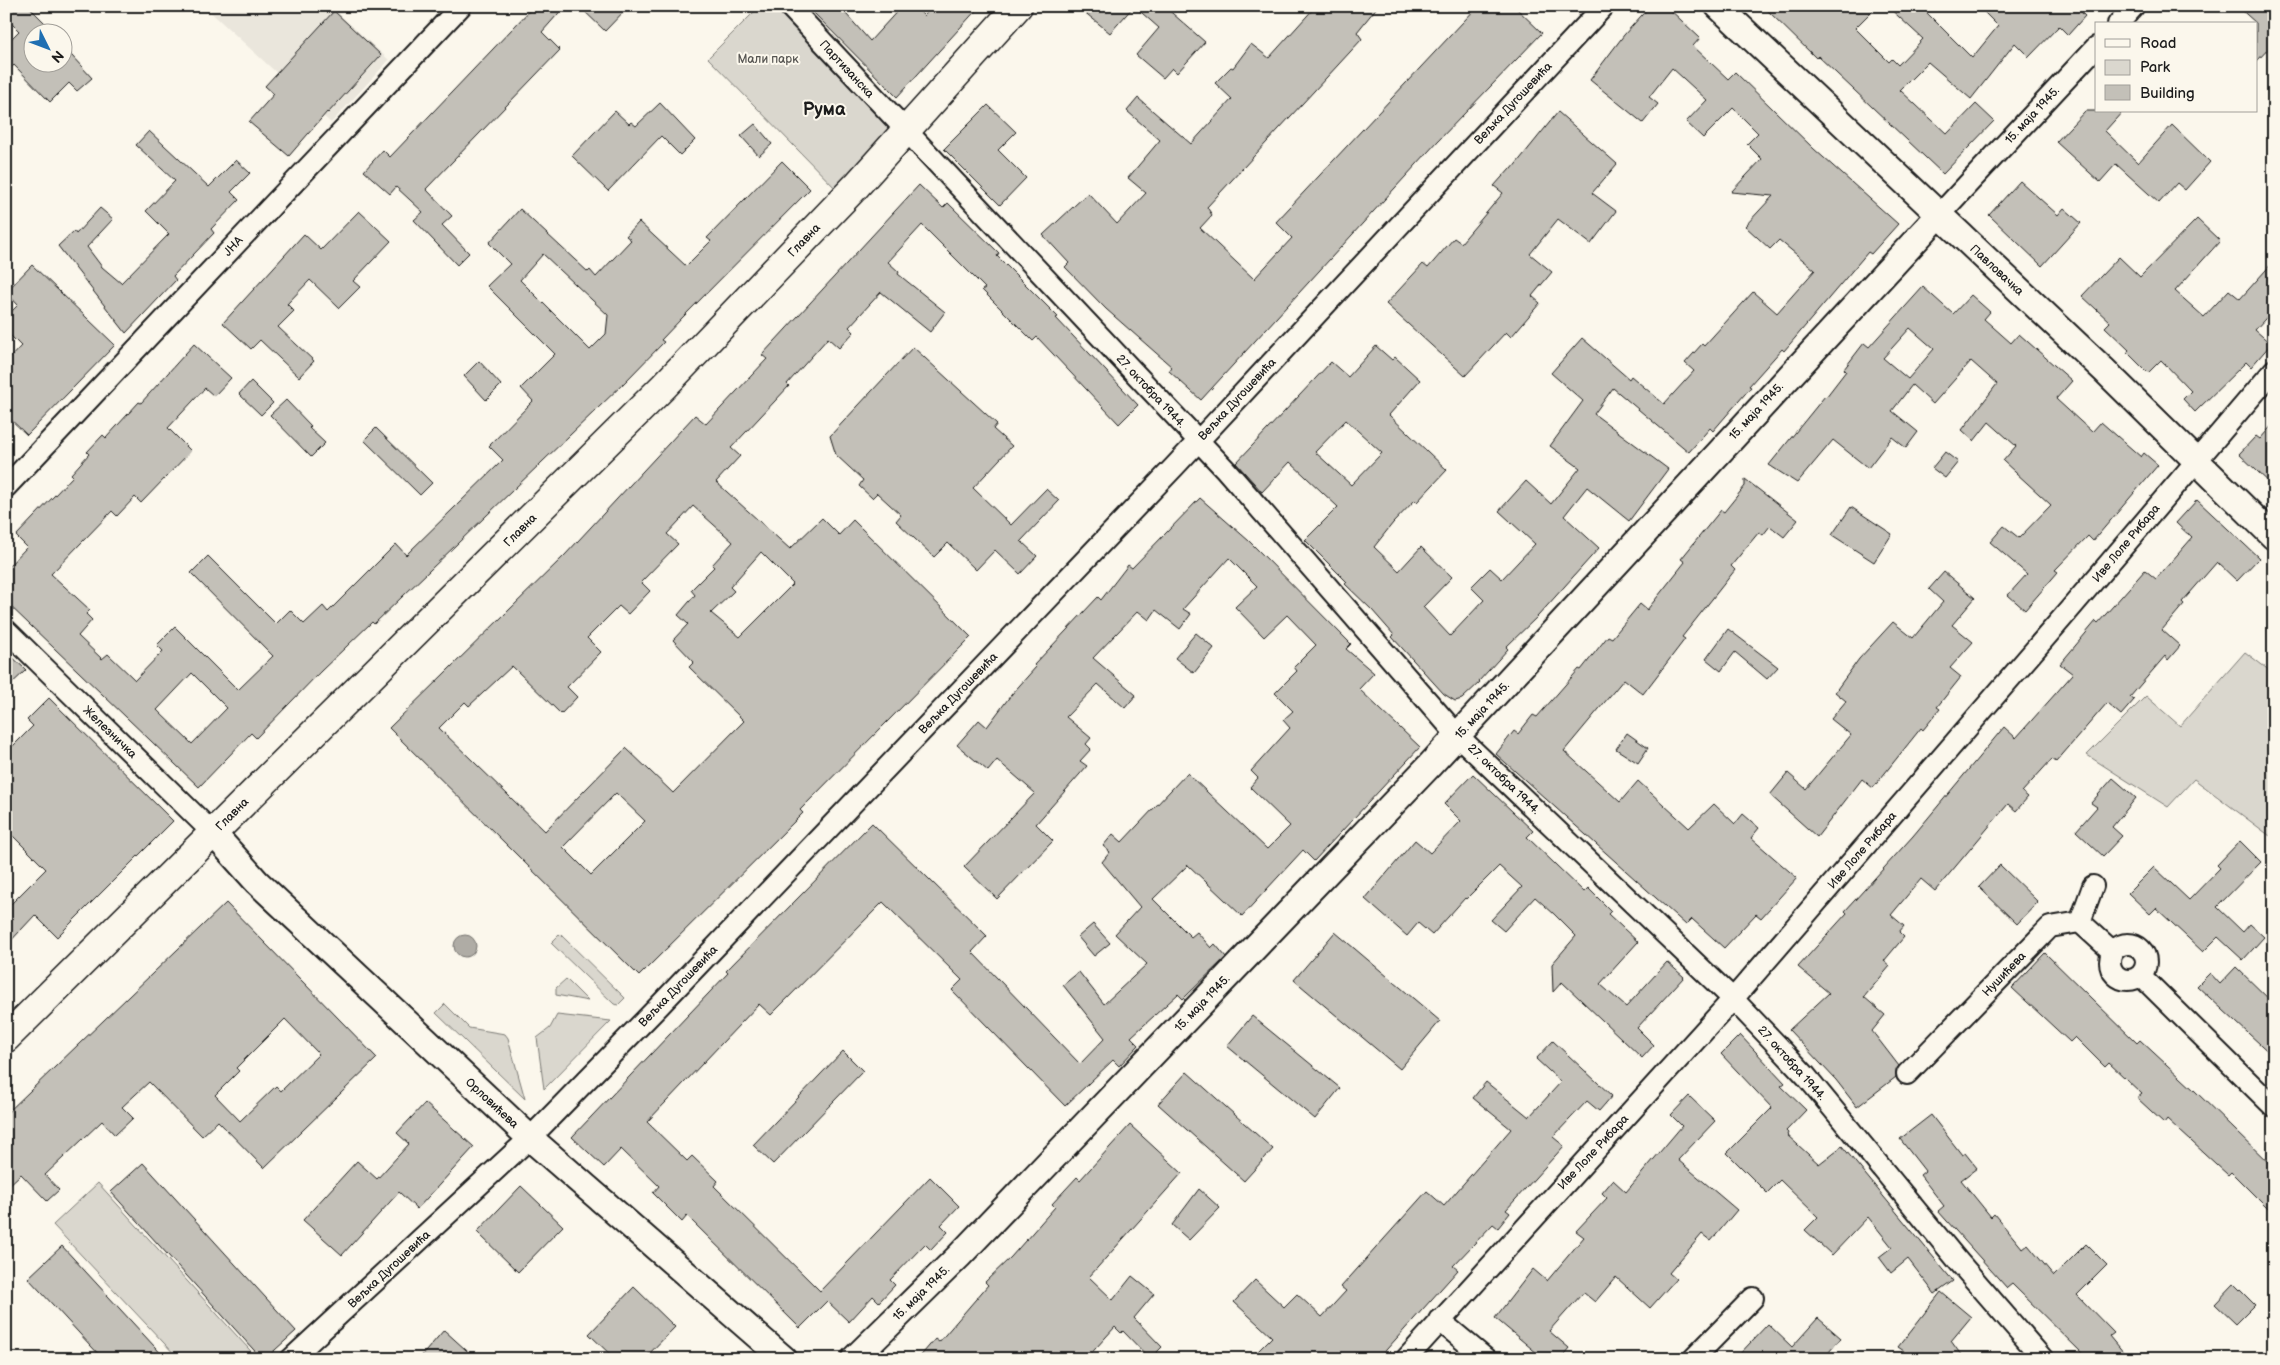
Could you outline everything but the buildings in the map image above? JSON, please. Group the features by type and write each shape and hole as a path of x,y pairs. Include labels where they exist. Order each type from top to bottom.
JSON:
{"main road":[{"name":"Главна","path":"6,1038 664,386 857,185 1018,6"}],"street":[{"name":"ЈНА","path":"6,487 461,6"},
{"name":"Партизанска","path":"788,6 905,131"},
{"name":"Вељка Дугошевића","path":"291,1359 530,1138 1198,441 1604,6"},
{"name":"Павловачка","path":"1718,6 2105,371 2274,537"},
{"path":"2120,22 2134,6"},
{"name":"15. маја 1945.","path":"854,1359 959,1256 1458,736 2095,48"},
{"name":"27. октобра 1944.","path":"905,131 1198,441 1458,736 1733,999 1806,1076 1958,1261 2043,1359"},
{"name":"Иве Лоле Рибара","path":"1406,1359 1733,999 2274,370"},
{"name":"Железничка","path":"6,630 213,834"},
{"name":"Орловићева","path":"213,834 257,882 530,1138 784,1359"},
{"path":"2093,886 2080,922 2113,952 2109,964 2115,976 2128,981 2141,976 2274,1107"},
{"name":"Нушићева","path":"1906,1074 2050,927 2080,922"},
{"path":"1693,1359 1753,1298"},
{"path":"1440,1320 1486,1359"}],"shaded area":[{"path":"204,6 330,6 389,60 331,123"},
{"path":"461,935 469,935 476,942 476,950 469,957 461,957 454,950 454,942"}],"green space":[{"name":"Мали парк","path":"760,6 776,6 898,131 841,194 708,58"},
{"path":"2245,652 2274,674 2274,828 2270,836 2194,779 2168,807 2087,755 2146,696 2180,726"},
{"path":"560,934 625,998 618,1005 614,1004 551,943"},
{"path":"566,979 588,1001 556,995 556,988"},
{"path":"445,1004 469,1028 505,1034 508,1038 525,1099 436,1013"},
{"path":"557,1015 611,1021 544,1089 537,1038 550,1028"},
{"path":"98,1183 258,1359 179,1359 53,1225"}],"district":[{"name":"Рума","path":"824,109"}]}
